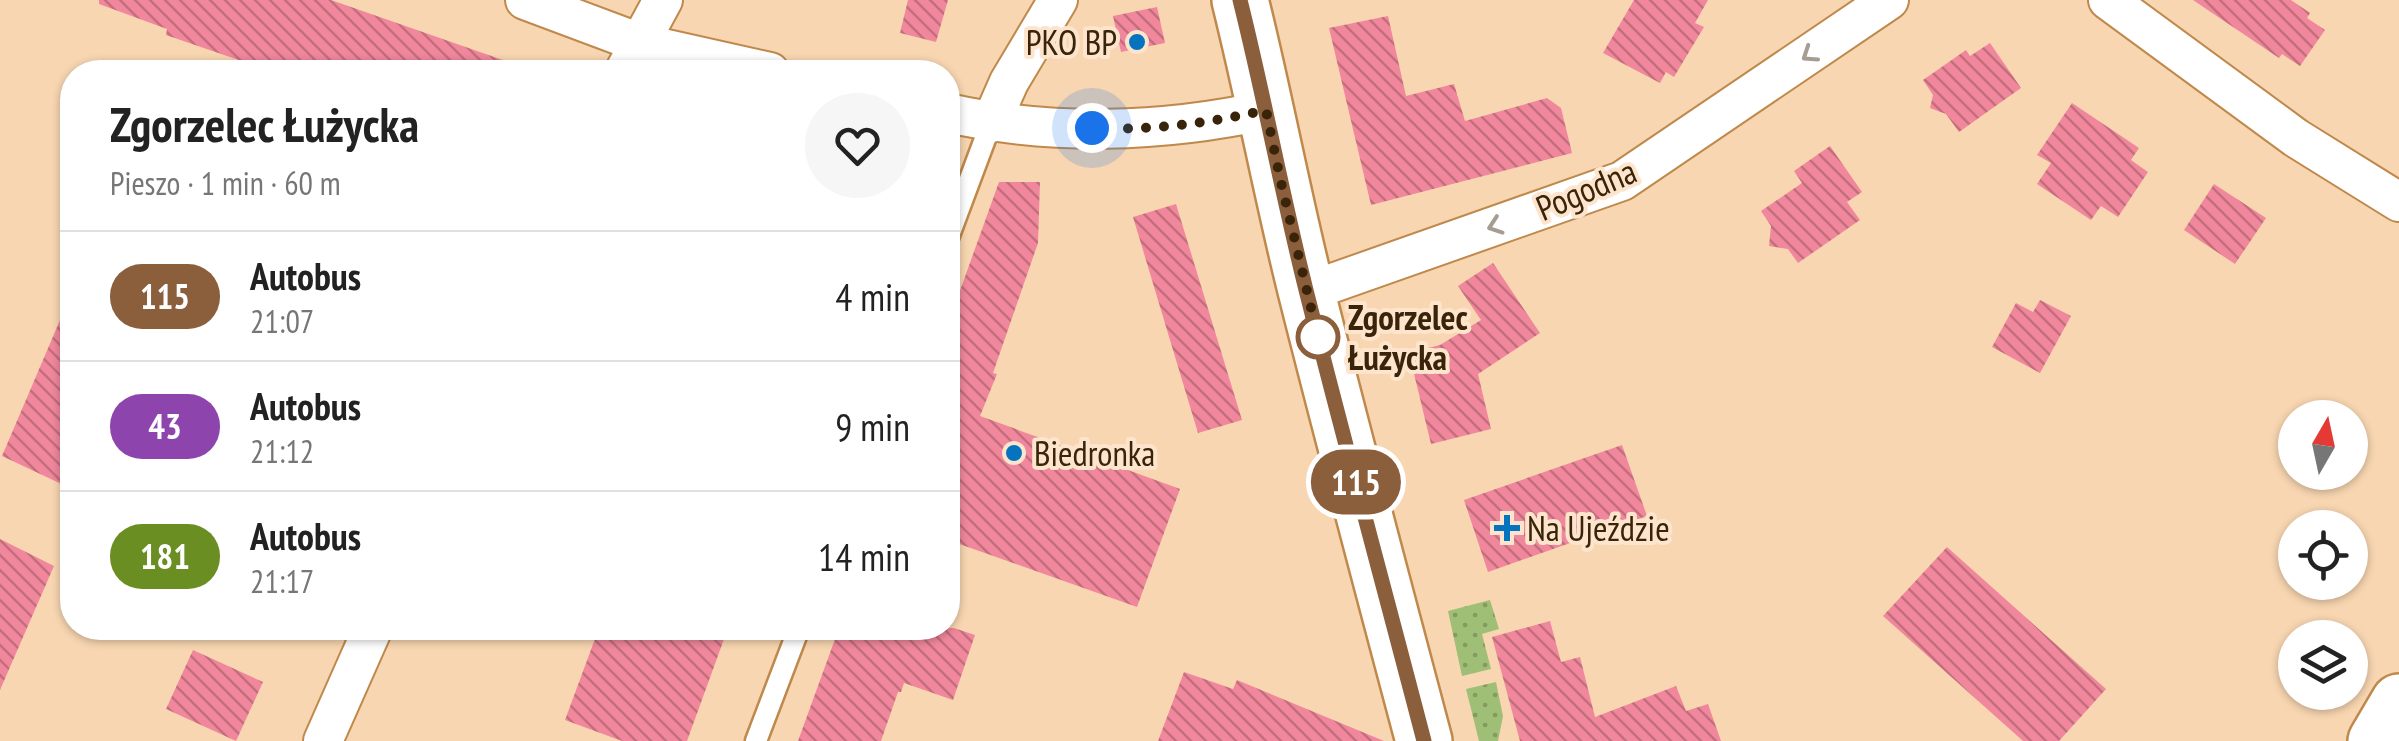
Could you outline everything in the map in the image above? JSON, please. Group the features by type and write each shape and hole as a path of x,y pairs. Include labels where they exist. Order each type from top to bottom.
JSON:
{"main road":[{"path":"1240,0 1306,292 1424,741"},
{"path":"2376,741 2399,702"}],"street":[{"path":"525,0 632,58 663,0"},
{"path":"992,122 1009,82 1058,0"},
{"name":"Pogodna","path":"1306,292 1622,181 1889,0"},
{"path":"2108,0 2296,138 2399,202"},
{"path":"960,115 992,122 1126,130 1219,120 1266,110"},
{"path":"322,741 368,640"}],"lane":[{"path":"960,206 992,122"},
{"path":"756,741 794,640"}],"green space":[{"path":"1490,600 1499,629 1482,634 1491,669 1462,676 1448,611"},
{"path":"1496,682 1503,716 1498,741 1479,741 1466,689"}],"building":[{"path":"99,0 331,0 503,60 238,60 166,35 167,29 99,4"},
{"path":"908,0 948,0 936,42 900,33"},
{"path":"1634,0 1708,0 1695,23 1704,27 1674,77 1666,72 1660,83 1603,53"},
{"path":"2193,0 2291,0 2325,30 2300,66 2282,54 2279,58"},
{"path":"1157,7 1165,43 1121,52 1113,16"},
{"path":"1388,16 1406,96 1454,84 1465,121 1547,98 1561,108 1572,153 1371,205 1329,28"},
{"path":"1990,43 2021,88 1959,132 1946,114 1930,108 1933,95 1923,80 1966,50 1970,56"},
{"path":"2072,103 2139,148 2131,160 2148,172 2118,217 2101,206 2091,220 2037,184 2051,163 2037,155"},
{"path":"1830,146 1862,192 1847,202 1860,220 1798,263 1788,249 1769,246 1771,226 1761,211 1802,183 1794,171"},
{"name":"Biedronka","path":"999,182 1040,182 1038,243 980,416 1180,489 1137,607 960,544 960,291"},
{"path":"2214,184 2266,218 2235,264 2184,230"},
{"path":"1176,204 1242,420 1198,433 1133,217"},
{"path":"1493,263 1540,333 1478,374 1491,429 1431,444 1409,353 1440,345 1481,320 1458,286"},
{"path":"2040,300 2071,316 2040,373 1992,347 2016,303 2033,312"},
{"path":"60,320 60,483 2,456"},
{"path":"1622,445 1647,516 1488,572 1464,500"},
{"path":"0,539 54,566 0,690"},
{"path":"1947,547 2106,689 2059,741 2023,741 1883,616"},
{"path":"1550,621 1561,662 1580,657 1595,717 1676,686 1686,711 1708,704 1721,741 1520,741 1492,637"},
{"path":"960,630 975,635 953,700 904,683 881,741 798,741 835,640 960,640"},
{"path":"595,640 724,640 687,741 622,741 565,720"},
{"path":"193,650 263,682 236,741 166,709"},
{"path":"1184,672 1233,689 1237,680 1384,741 1158,741"}],"bus line":[{"name":"115","path":"1240,0 1306,292 1424,741"}],"place":[{"name":"PKO BP","path":"1137,42"},
{"name":"Zgorzelec Łużycka","path":"1318,337"},
{"name":"Biedronka","path":"1014,453"},
{"name":"Na Ujeździe","path":"1507,528"}],"route":[{"path":"1092,128 1126,130 1219,120 1266,110 1318,337"}]}
